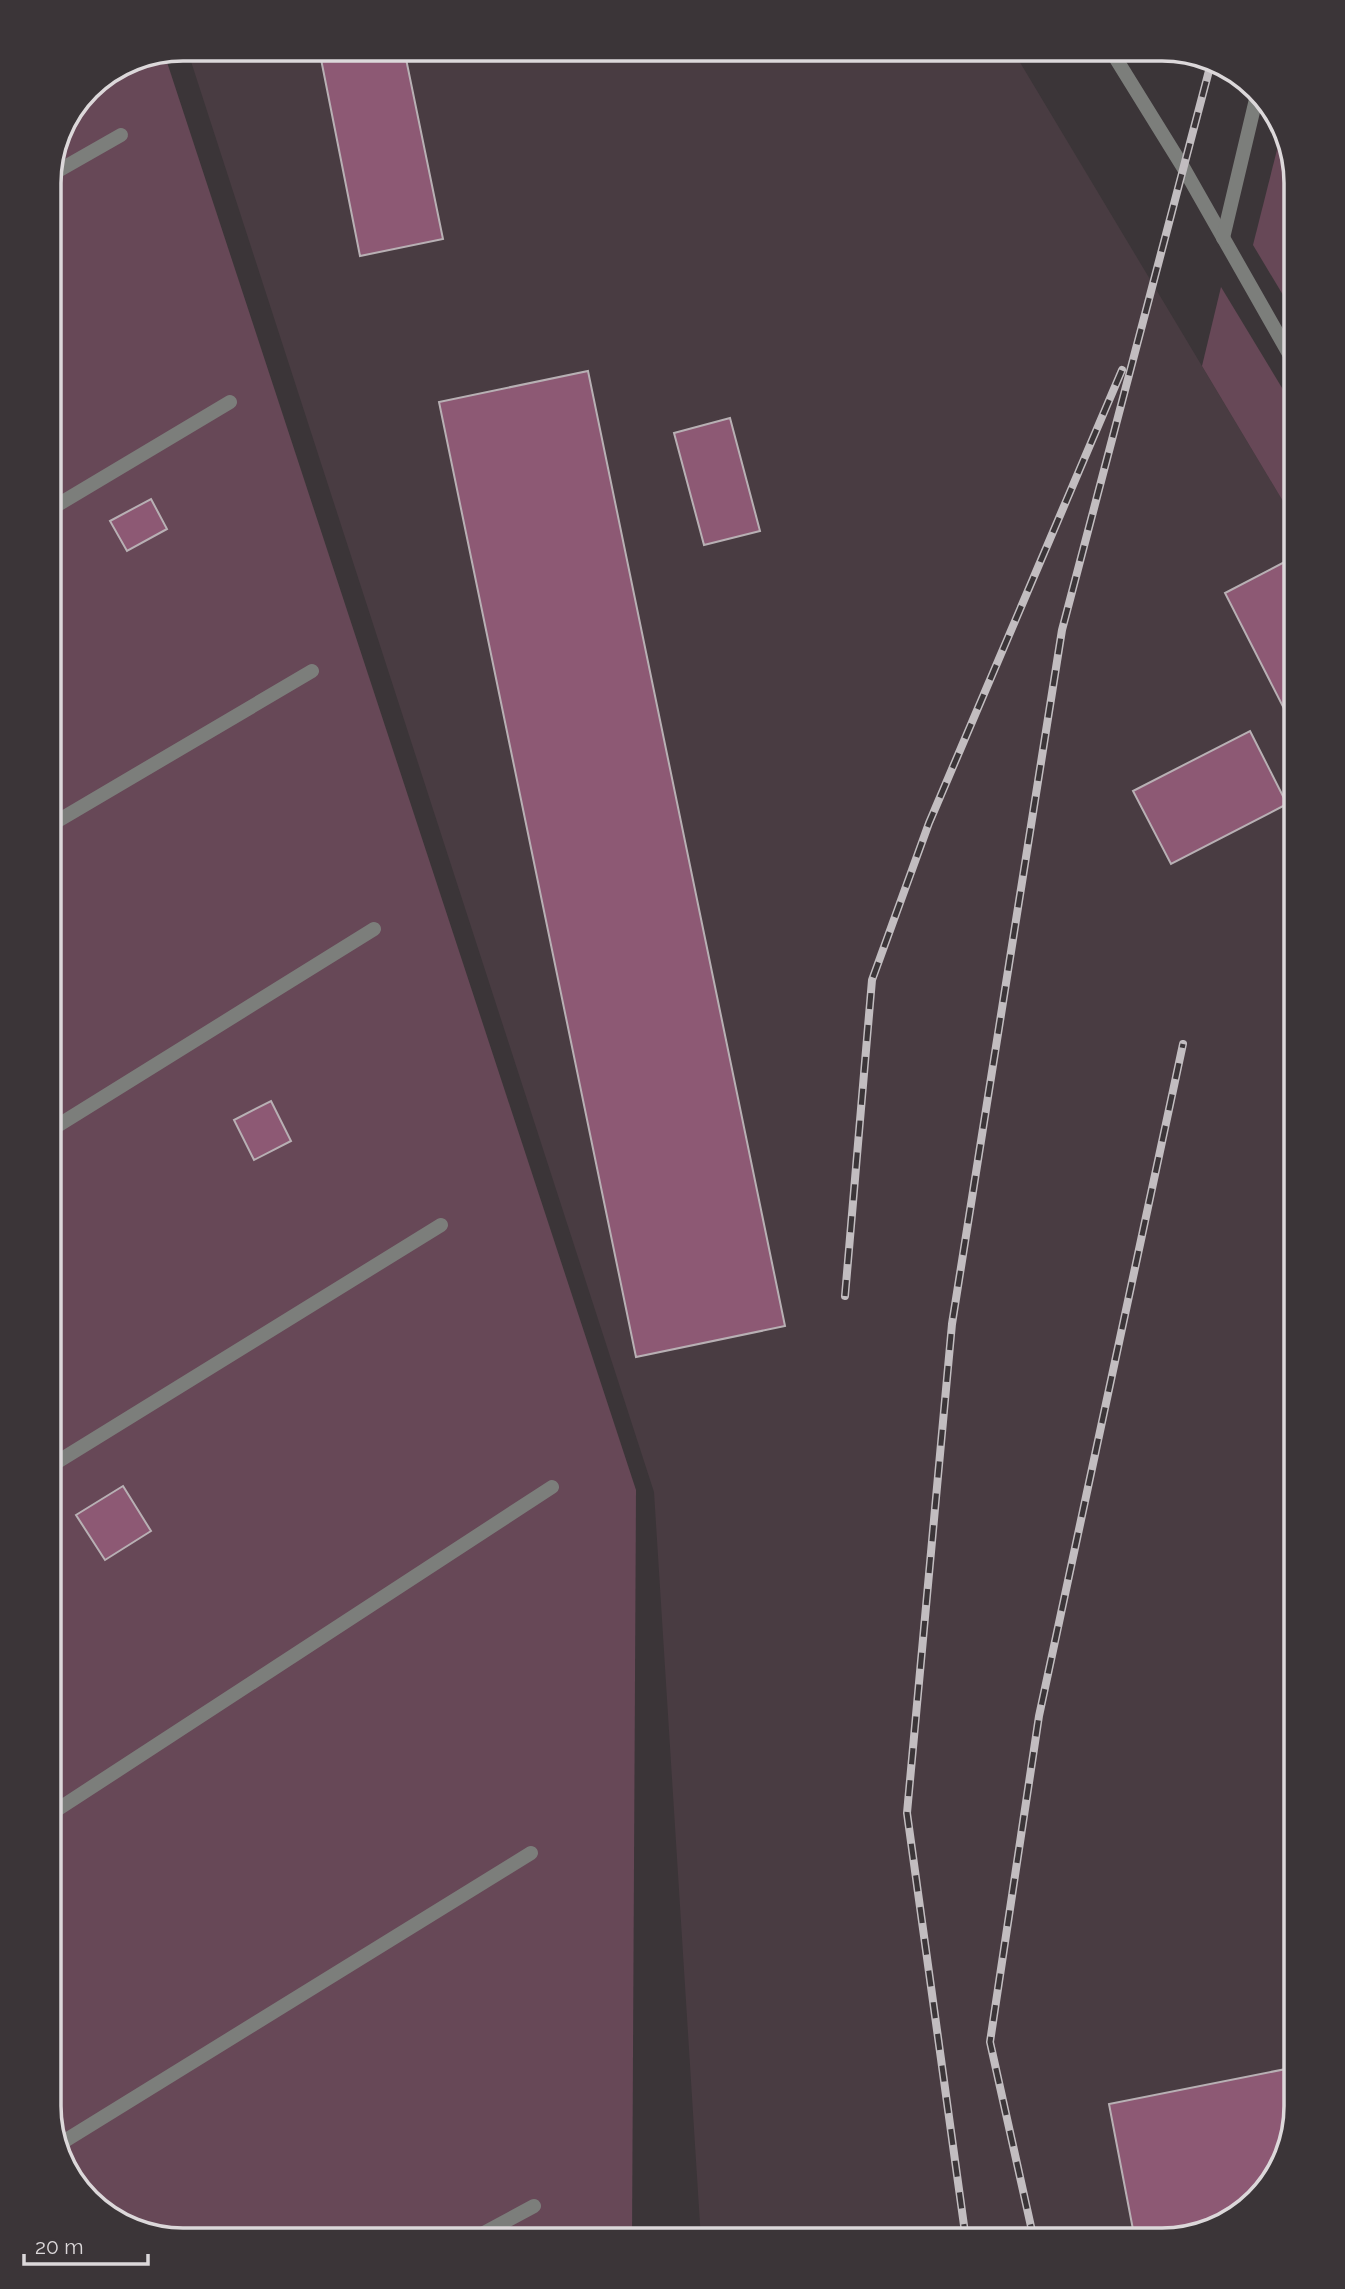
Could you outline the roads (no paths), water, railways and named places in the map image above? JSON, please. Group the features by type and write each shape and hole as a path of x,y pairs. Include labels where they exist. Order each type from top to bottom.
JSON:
{"lane":[{"path":"1118,62 1284,345"},
{"path":"1223,239 1255,105"},
{"path":"63,168 121,135"},
{"path":"62,502 230,402"},
{"path":"62,818 312,671"},
{"path":"62,1123 374,929"},
{"path":"61,1459 441,1225"},
{"path":"61,1807 552,1487"},
{"path":"67,2140 531,1853"},
{"path":"494,2227 534,2206"}],"railway":[{"path":"964,2228 907,1813 952,1324 1062,630 1209,71"},
{"path":"845,1296 872,980 929,823 1122,370"},
{"path":"1031,2228 990,2042 1039,1716 1183,1044"}]}
